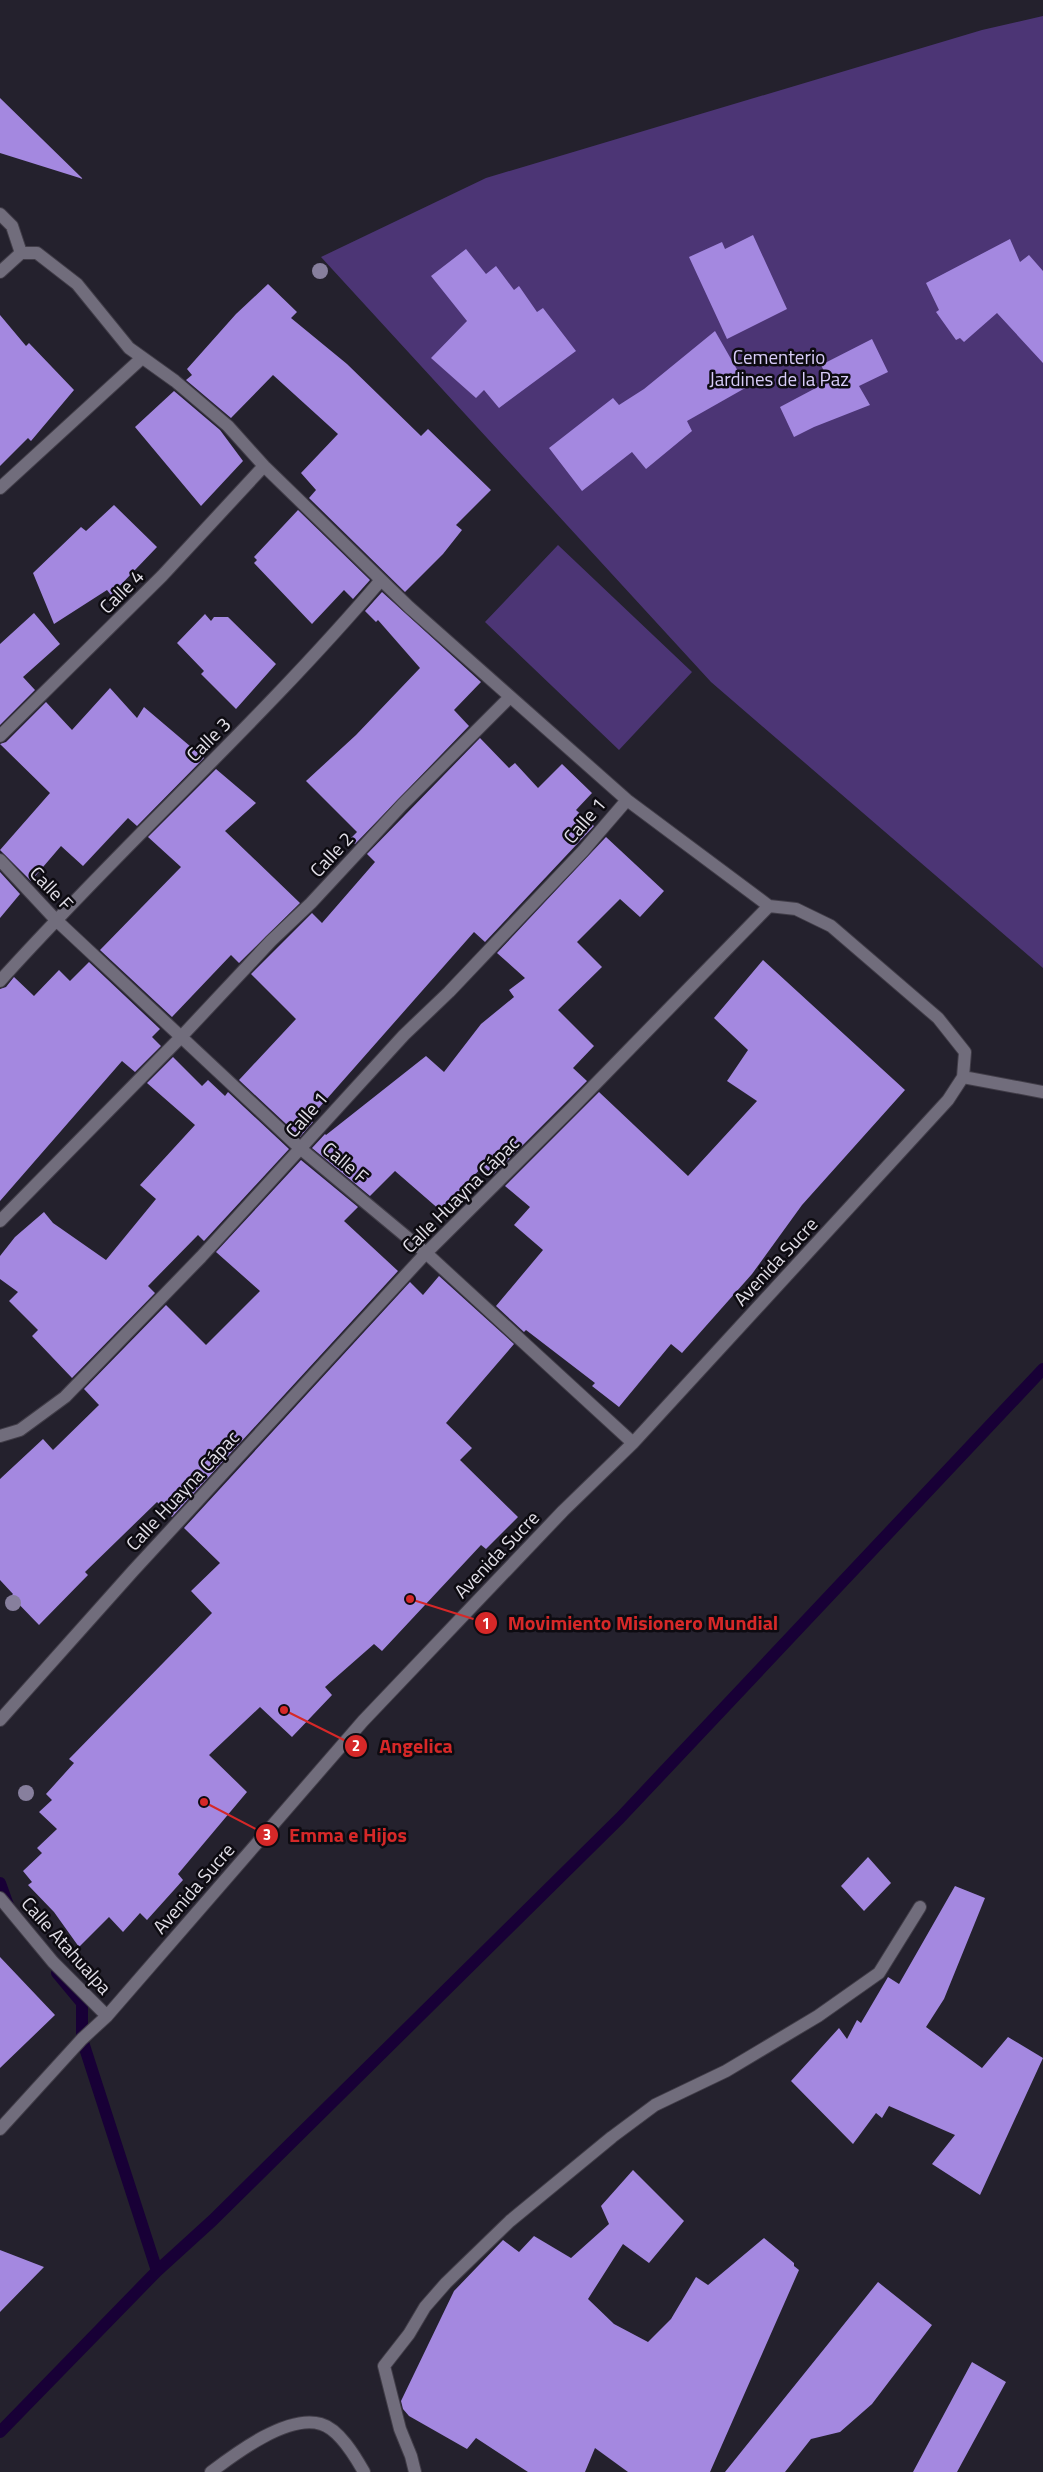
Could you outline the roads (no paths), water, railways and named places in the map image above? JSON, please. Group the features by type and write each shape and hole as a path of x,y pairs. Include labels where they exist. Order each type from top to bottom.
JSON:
{"street":[{"path":"0,214 12,226 21,253"},
{"path":"0,272 21,253 37,253 77,284 129,348 175,381 228,426 264,466 381,580 627,800 769,906 796,909 831,926 938,1018 965,1052 964,1076 1043,1092"},
{"path":"0,488 142,358"},
{"name":"Calle 4","path":"0,736 155,583 264,466"},
{"name":"Calle 3","path":"0,981 56,920 252,721 381,580"},
{"name":"Calle 2","path":"0,1221 181,1037 271,941 311,903 402,805 510,697"},
{"name":"Calle 1","path":"0,1436 20,1430 65,1397 201,1256 301,1149 351,1091 583,851 627,800"},
{"name":"Calle F","path":"0,860 56,920 301,1149 426,1253 633,1443"},
{"name":"Calle Huayna Cápac","path":"0,1720 133,1571 426,1253 572,1108 769,906"},
{"name":"Avenida Sucre","path":"0,2129 82,2039 107,2016 363,1721 556,1518 633,1443 948,1100 964,1076"},
{"name":"Calle Atahualpa","path":"0,1898 54,1962 107,2016"},
{"path":"415,2472 411,2456 400,2430 384,2366 409,2334 425,2307 441,2289 510,2221 612,2136 655,2105 726,2071 818,2016 879,1973 920,1907"},
{"path":"211,2472 256,2441 294,2424 308,2422 322,2424 333,2430 364,2472"}],"waterway":[{"path":"0,2432 157,2271 213,2220 620,1818 1043,1369"},
{"path":"0,1883 9,1908"},
{"path":"57,1973 82,2003 82,2039 157,2271"}],"place":[{"name":"Movimiento Misionero Mundial","path":"410,1599"},
{"name":"Angelica","path":"284,1710"},
{"name":"Emma e Hijos","path":"204,1802"}],"park label":[{"name":"Cementerio Jardines de la Paz","path":"779,367"}]}
